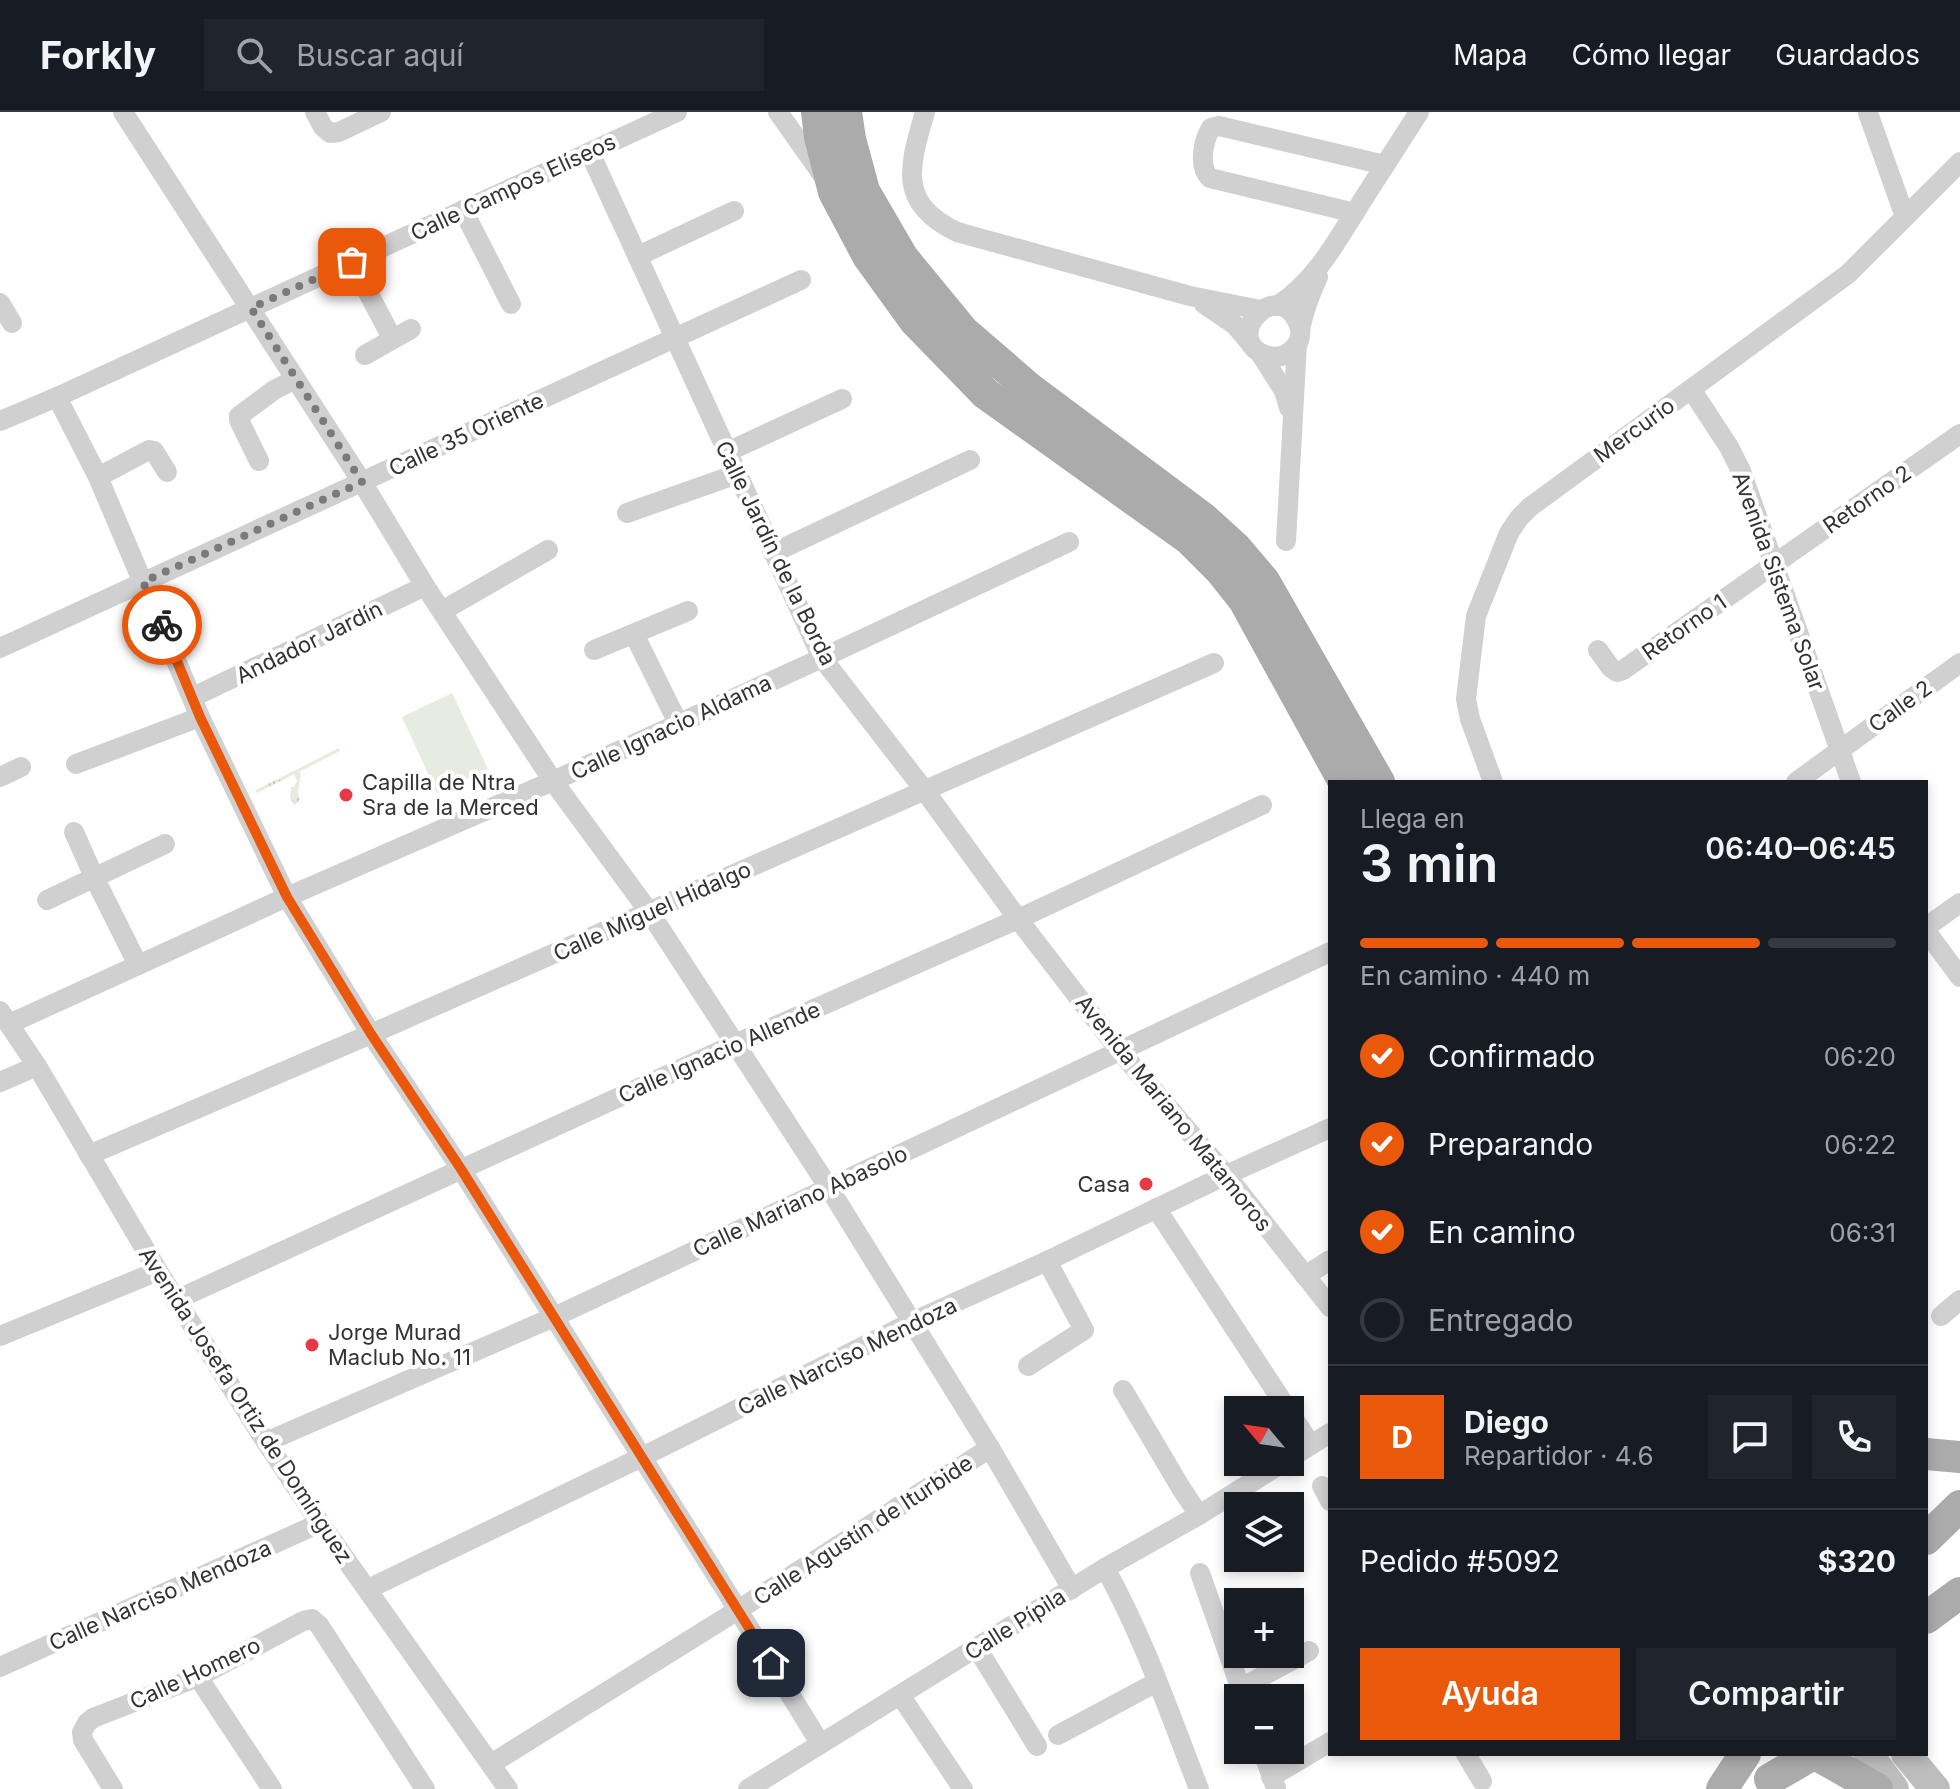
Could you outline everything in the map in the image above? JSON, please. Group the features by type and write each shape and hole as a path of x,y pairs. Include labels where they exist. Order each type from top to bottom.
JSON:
{"main road":[{"path":"817,112 834,192 868,256 915,321 986,394 1189,539 1221,571 1251,612 1343,780"},
{"path":"846,112 864,191 903,258 963,331 1029,388 1203,518 1235,547 1264,581 1378,780"},
{"path":"1928,1454 1960,1457"},
{"path":"1928,1537 1960,1506"},
{"path":"1928,1617 1960,1593"},
{"path":"1722,1789 1744,1756"},
{"path":"1771,1769 1819,1756 1877,1789"},
{"path":"1869,1756 1894,1789"},
{"path":"1908,1756 1935,1789"}],"street":[{"path":"123,112 362,482 425,586 553,781 650,913 829,1188 990,1448 1072,1589"},
{"path":"315,112 330,133 339,132 381,112"},
{"name":"Calle Campos Elíseos","path":"0,421 677,112"},
{"path":"778,112 834,192"},
{"path":"925,112 914,148 911,176 915,196 924,210 938,222 957,232 1190,296 1292,313 1299,336"},
{"path":"1292,420 1284,391 1249,332 1250,323 1255,316 1295,294 1309,280 1419,112"},
{"path":"1868,113 1905,217"},
{"path":"1355,213 1210,178 1204,173 1202,165 1207,135 1211,128 1219,126 1385,165"},
{"name":"Calle Jardín de la Borda","path":"590,153 822,658 925,791 1018,919"},
{"name":"Mercurio","path":"1492,780 1466,699 1476,616 1509,533 1519,518 1848,274 1960,162"},
{"path":"463,210 511,304"},
{"path":"638,256 734,211"},
{"path":"1286,541 1299,336 1310,295 1327,255"},
{"path":"352,262 402,334 365,355"},
{"name":"Calle 35 Oriente","path":"0,648 801,280"},
{"path":"1190,296 1227,319 1256,348 1277,357 1285,355 1299,336"},
{"path":"0,303 12,323"},
{"path":"259,461 239,416 295,379"},
{"name":"Avenida Sistema Solar","path":"1691,389 1741,471 1850,780"},
{"path":"57,397 98,477 196,707 287,897 820,1743"},
{"path":"727,452 842,399"},
{"name":"Retorno 2","path":"1774,564 1960,434"},
{"path":"98,477 149,450 154,451 167,472"},
{"path":"773,553 970,460"},
{"path":"627,513 737,474"},
{"name":"Calle Ignacio Aldama","path":"4,1018 138,965 553,781 1069,542"},
{"path":"442,611 548,550"},
{"name":"Retorno 1","path":"1598,650 1611,668 1617,672 1623,670 1774,564"},
{"name":"Andador Jardín","path":"76,764 196,707 425,586"},
{"path":"594,650 688,611"},
{"path":"634,634 678,723"},
{"name":"Calle Miguel Hidalgo","path":"89,1155 650,913 1214,663"},
{"name":"Calle 2","path":"1799,780 1960,663"},
{"path":"0,777 21,767"},
{"name":"Calle Ignacio Allende","path":"176,1300 735,1044 1018,919 1262,805"},
{"path":"74,832 138,965"},
{"path":"47,900 165,844"},
{"path":"1928,927 1960,903"},
{"name":"Avenida Mariano Matamoros","path":"1018,919 1119,1050 1226,1175 1328,1305"},
{"path":"1928,932 1960,977"},
{"name":"Calle Mariano Abasolo","path":"266,1442 554,1317 1328,953"},
{"name":"Avenida Josefa Ortiz de Domínguez","path":"4,1018 37,1066 158,1271 266,1442 508,1789"},
{"path":"0,1082 37,1066"},
{"name":"Calle Narciso Mendoza","path":"368,1589 912,1322 1328,1129"},
{"path":"1156,1208 1279,1396"},
{"path":"1028,1366 1084,1330 1047,1261"},
{"path":"1305,1276 1328,1261"},
{"path":"0,1336 158,1271"},
{"path":"1941,1316 1960,1300"},
{"path":"1123,1390 1199,1515"},
{"path":"1304,1434 1311,1445"},
{"path":"1304,1449 1328,1434"},
{"name":"Calle Agustín de Iturbide","path":"491,1764 990,1448"},
{"name":"Calle Pípila","path":"754,1787 1105,1568 1262,1476"},
{"name":"Calle Narciso Mendoza","path":"0,1667 320,1523"},
{"path":"1105,1568 1157,1682 1198,1789"},
{"path":"1200,1573 1239,1684"},
{"name":"Calle Homero","path":"113,1789 86,1747 82,1732 93,1718 198,1677 312,1619 319,1625 425,1789"},
{"path":"977,1648 1037,1746"},
{"path":"1256,1684 1309,1651"},
{"path":"198,1677 272,1789"},
{"path":"1058,1735 1157,1682"},
{"path":"900,1695 963,1789"},
{"path":"1267,1764 1274,1783 1328,1743"},
{"path":"1467,1756 1482,1781"}],"green space":[{"path":"452,693 488,769 437,793 402,717"},
{"path":"339,748 340,751 297,773 301,772 300,799 295,805 290,798 291,787 297,781 294,774 257,793 256,790"}],"way so far":[{"path":"162,625 143,582 362,482 251,308 352,262"}],"place":[{"name":"Capilla de Ntra Sra de la Merced","path":"346,795"},
{"name":"Casa","path":"1146,1184"},
{"name":"Jorge Murad Maclub No. 11","path":"312,1345"}],"route":[{"path":"162,625 200,717 287,897 771,1663"}]}
